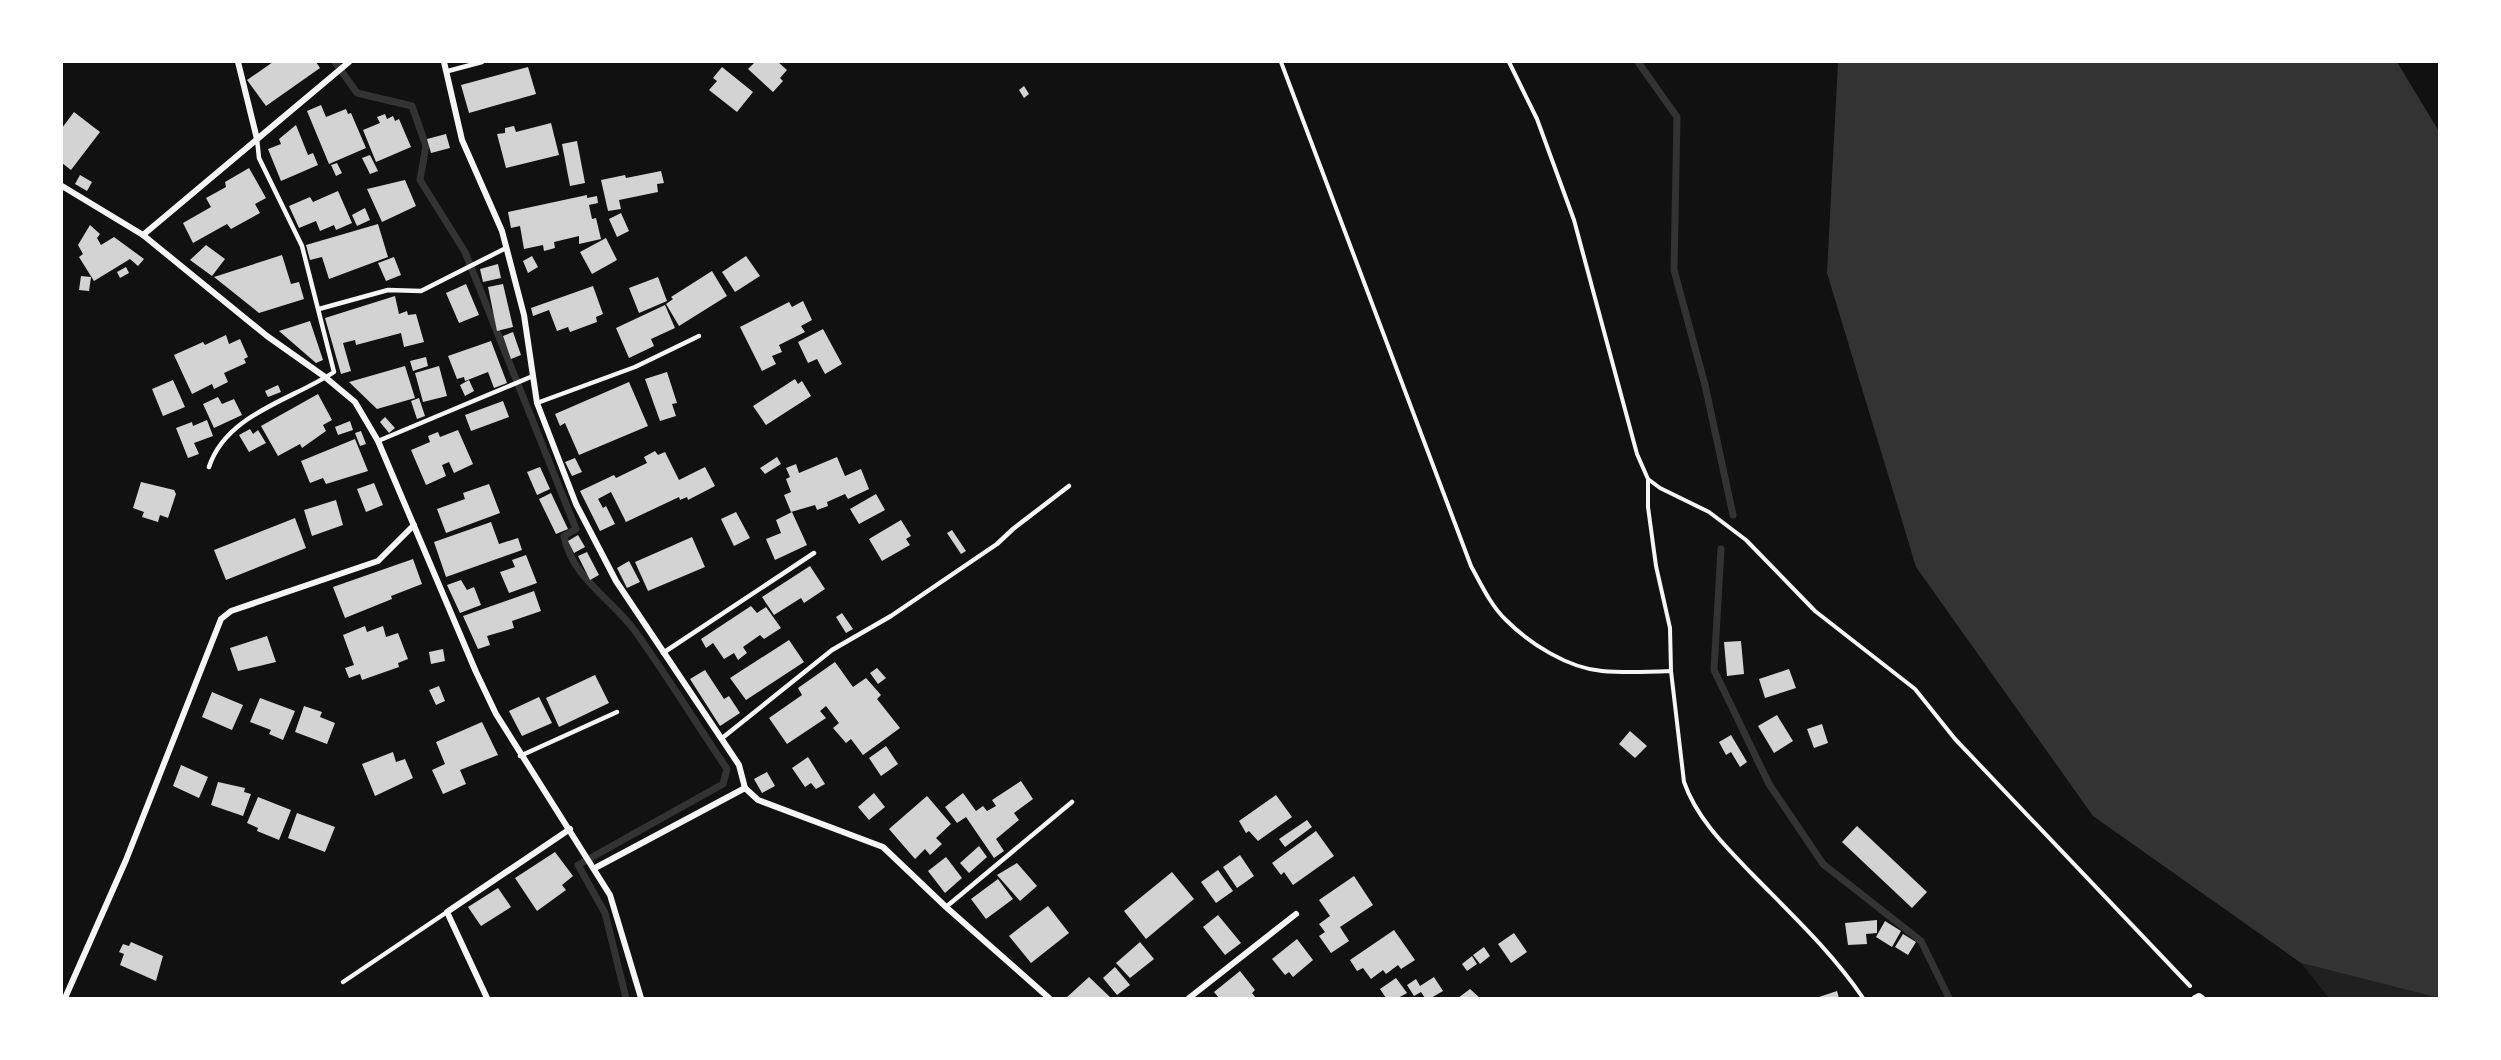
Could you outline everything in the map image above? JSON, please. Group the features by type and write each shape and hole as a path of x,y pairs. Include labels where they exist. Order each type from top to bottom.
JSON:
{"street":[{"path":"238,62 257,139"},
{"path":"444,62 448,71 462,140 502,231 524,315 537,403 576,504 616,581 739,765 745,788 758,800 883,847 946,908 1049,999"},
{"path":"143,235 347,63"},
{"path":"62,186 143,235 267,336 326,377 355,402 378,441 476,672 520,756 593,865 616,914 641,999"},
{"path":"65,999 126,860 221,619 231,610 378,561 414,525"},
{"path":"593,865 745,788"},
{"path":"487,999 447,912 570,829"},
{"path":"1189,999 1296,915"}],"lane":[{"path":"448,71 482,62"},
{"path":"209,467 222,439 240,424 333,372 302,246 259,158 257,139"},
{"path":"319,309 388,290 421,291 506,248"},
{"path":"537,403 635,367 699,336"},
{"path":"378,441 533,376"},
{"path":"721,739 832,650 891,616 997,544 1069,486"},
{"path":"663,653 814,553"},
{"path":"520,756 617,712"},
{"path":"946,908 1072,802"},
{"path":"343,982 447,912"}],"path":[{"path":"1281,62 1467,556 1486,594 1505,620 1540,647 1572,664 1600,671 1671,671"},
{"path":"1509,62 1537,119 1574,220 1637,454 1648,479 1648,507 1656,566 1670,627 1671,671 1684,782 1689,795 1715,835 1843,969 1863,999"},
{"path":"1648,479 1660,488 1709,512 1746,540 1815,610 1915,689 1955,739 2198,998"}],"shaded area":[{"path":"1838,62 2397,62 2440,133 2439,998 2301,963 2093,816 1916,567 1827,273"},
{"path":"2301,963 2439,998 2329,998"}],"building":[{"path":"273,62 316,62 320,68 266,106 247,80"},
{"path":"755,62 778,62 787,70 780,78 783,81 773,92 748,69"},
{"path":"528,67 536,94 469,113 461,85"},
{"path":"722,67 753,92 737,112 709,90 717,81 713,78"},
{"path":"1024,86 1029,94 1024,98 1019,90"},
{"path":"321,105 326,117 346,109 348,114 351,113 366,148 329,164 307,111"},
{"path":"74,112 100,132 71,170 62,163 62,128"},
{"path":"385,114 387,119 393,116 395,121 399,119 411,147 376,162 363,130 380,123 377,117"},
{"path":"551,123 559,155 506,168 497,134 505,133 505,128 514,126 516,132"},
{"path":"296,125 308,155 313,153 318,165 281,181 268,149 281,144 279,139"},
{"path":"446,134 450,148 431,153 427,139"},
{"path":"577,141 585,183 570,186 562,144"},
{"path":"370,155 378,171 370,174 362,158"},
{"path":"337,163 342,173 336,176 331,165"},
{"path":"249,168 266,198 255,204 260,213 231,229 227,224 193,243 183,223 211,207 206,198 226,187 225,182"},
{"path":"661,171 664,183 657,184 658,192 619,200 621,209 608,211 601,180"},
{"path":"80,175 92,182 87,191 75,184"},
{"path":"405,180 416,206 382,222 367,189"},
{"path":"338,191 352,223 336,230 334,225 320,231 316,221 299,228 289,206 310,197 313,202"},
{"path":"587,195 587,198 597,196 598,203 589,205 592,219 596,218 601,239 579,244 579,236 554,242 555,248 544,251 543,245 524,249 520,226 511,228 508,212"},
{"path":"365,208 370,220 357,226 352,215"},
{"path":"621,213 629,231 617,237 609,219"},
{"path":"378,224 388,257 329,279 322,257 310,260 306,245"},
{"path":"90,225 100,234 97,238 101,245 114,237 144,259 138,266 130,259 94,281 79,257 83,254 78,245"},
{"path":"606,238 617,260 592,274 580,252"},
{"path":"206,245 225,259 212,276 190,260"},
{"path":"282,255 291,284 299,282 304,299 259,313 214,277"},
{"path":"532,256 538,267 528,273 523,261"},
{"path":"746,256 760,276 735,292 722,272"},
{"path":"394,257 401,275 386,281 378,263"},
{"path":"498,264 501,278 483,282 480,269"},
{"path":"126,267 129,273 120,278 117,272"},
{"path":"712,271 727,296 679,326 666,304 673,299 671,297"},
{"path":"81,276 91,277 89,291 79,290"},
{"path":"658,277 667,301 639,313 629,288"},
{"path":"466,284 479,315 459,323 446,293"},
{"path":"503,284 513,327 497,331 488,287"},
{"path":"593,286 603,314 596,317 597,322 570,332 568,327 557,331 549,310 533,316 531,308"},
{"path":"395,296 399,314 407,311 408,315 416,314 424,342 404,347 401,333 356,345 355,340 343,343 351,371 341,374 325,318"},
{"path":"803,301 812,320 801,326 805,332 779,345 782,352 772,356 776,364 762,371 740,327 789,302 792,307"},
{"path":"665,305 675,328 651,339 654,346 629,358 616,328"},
{"path":"310,321 323,360 316,363 279,331"},
{"path":"823,329 842,364 825,374 817,359 808,363 798,342"},
{"path":"513,332 521,355 511,359 503,336"},
{"path":"226,335 229,344 240,339 248,357 244,359 246,363 224,373 228,382 214,389 212,384 192,394 174,355"},
{"path":"491,341 507,383 494,388 488,372 465,381 464,377 457,379 448,356"},
{"path":"426,357 428,366 413,371 410,361"},
{"path":"405,366 415,398 377,409 349,382"},
{"path":"439,366 447,396 423,402 415,373"},
{"path":"667,372 677,403 672,404 676,416 660,421 645,379"},
{"path":"795,379 798,384 802,381 811,396 766,425 753,406"},
{"path":"173,380 185,407 163,416 152,389"},
{"path":"469,380 474,391 465,396 460,385"},
{"path":"629,382 648,426 579,455 565,423 560,426 555,414"},
{"path":"278,385 281,392 268,397 265,391"},
{"path":"318,394 332,420 323,425 326,431 302,448 300,444 278,456 261,426"},
{"path":"218,397 222,404 234,399 242,415 214,428 203,404"},
{"path":"419,398 425,416 417,419 411,401"},
{"path":"503,401 509,417 471,431 465,415"},
{"path":"385,417 395,428 389,433 380,422"},
{"path":"207,420 213,436 194,443 199,454 188,458 176,428 192,422 193,426"},
{"path":"350,421 353,430 338,435 335,427"},
{"path":"250,429 253,434 258,430 266,443 249,452 239,435"},
{"path":"458,430 473,464 454,473 449,462 442,465 446,476 426,485 411,450 430,442 428,436 438,432 440,437"},
{"path":"361,431 366,444 360,446 355,433"},
{"path":"355,439 368,471 326,484 323,478 310,483 301,461"},
{"path":"655,451 658,455 665,452 679,480 705,467 715,486 688,500 687,497 680,500 679,497 626,522 611,492 598,499 603,508 606,506 615,524 600,531 580,491 614,475 616,478 647,463 644,457"},
{"path":"777,457 781,464 765,474 760,468"},
{"path":"837,457 845,476 861,469 869,489 848,499 845,494 827,502 828,506 817,510 815,505 791,512 784,495 791,492 786,479 790,477 786,468 796,464 799,473"},
{"path":"575,458 582,472 572,476 565,462"},
{"path":"540,467 550,489 537,495 527,472"},
{"path":"141,482 174,490 176,494 168,518 160,515 158,522 142,517 144,512 133,508"},
{"path":"374,483 383,505 366,512 357,489"},
{"path":"489,484 500,513 446,533 437,509 465,499 463,493"},
{"path":"551,493 568,529 556,534 539,499"},
{"path":"876,494 885,510 859,524 850,509"},
{"path":"336,500 343,525 312,536 304,510"},
{"path":"736,512 750,538 734,546 721,519"},
{"path":"792,512 807,545 775,560 766,539 781,533 776,520"},
{"path":"295,518 306,548 226,580 214,550"},
{"path":"901,520 911,536 906,539 910,545 882,561 869,539"},
{"path":"491,522 499,544 518,538 522,550 446,577 434,542"},
{"path":"952,530 966,551 961,554 947,533"},
{"path":"578,535 585,547 574,553 568,541"},
{"path":"692,537 705,567 648,591 635,562"},
{"path":"587,552 599,575 590,580 578,556"},
{"path":"526,555 537,583 509,593 500,572 515,567 512,560"},
{"path":"413,559 422,584 345,618 333,587"},
{"path":"629,561 640,582 627,588 617,568"},
{"path":"810,566 825,589 804,603 801,598 774,615 762,597"},
{"path":"461,580 467,590 474,587 481,605 460,613 447,585"},
{"path":"534,591 541,611 512,621 514,628 487,636 490,645 478,649 463,616"},
{"path":"751,606 757,613 766,607 781,628 764,639 760,635 743,647 747,653 738,660 734,653 724,659 713,643 706,648 701,639"},
{"path":"842,613 853,629 846,633 836,617"},
{"path":"365,626 367,632 383,626 386,637 398,633 408,659 398,663 399,667 362,680 360,674 349,678 345,668 354,665 343,635"},
{"path":"267,636 276,662 238,671 230,648"},
{"path":"789,640 804,662 746,700 730,678"},
{"path":"1741,641 1744,674 1727,676 1724,642"},
{"path":"443,649 445,661 431,664 429,652"},
{"path":"835,662 853,687 866,678 881,695 877,699 900,728 863,755 851,739 846,743 833,728 839,723 826,706 820,711 826,718 787,744 769,718 802,695 798,688"},
{"path":"877,668 886,678 878,684 870,673"},
{"path":"1789,669 1796,688 1765,698 1759,679"},
{"path":"705,670 724,699 729,696 740,713 720,726 690,679"},
{"path":"595,675 609,703 559,727 546,698"},
{"path":"439,686 445,701 436,705 429,690"},
{"path":"212,692 243,705 232,730 202,717"},
{"path":"539,697 552,723 522,736 509,711"},
{"path":"260,698 295,711 283,740 269,734 271,730 250,722"},
{"path":"304,706 322,712 320,717 335,723 327,744 295,732"},
{"path":"1777,715 1793,741 1774,753 1758,726"},
{"path":"482,722 498,755 460,770 466,784 443,794 432,770 445,764 436,742"},
{"path":"1822,724 1828,743 1814,748 1807,729"},
{"path":"1630,731 1647,746 1635,758 1619,744"},
{"path":"1731,735 1747,762 1740,767 1731,752 1726,755 1719,742"},
{"path":"886,746 898,764 881,776 869,758"},
{"path":"393,752 396,762 405,759 413,778 375,796 362,764"},
{"path":"808,757 825,784 816,789 811,783 805,787 792,768"},
{"path":"181,765 208,777 199,798 173,786"},
{"path":"767,772 775,786 762,793 754,779"},
{"path":"1021,781 1033,799 1014,813 1019,820 996,839 1004,851 994,858 966,817 957,823 945,807 963,793 976,811 983,806 987,811 996,806 992,800"},
{"path":"218,782 245,788 244,792 251,794 243,816 211,805"},
{"path":"874,793 885,807 869,820 858,807"},
{"path":"1276,795 1292,817 1258,841 1249,831 1246,833 1239,821"},
{"path":"927,796 951,824 936,838 942,844 930,855 925,849 915,859 889,829"},
{"path":"258,797 291,810 279,840 257,831 258,828 247,823"},
{"path":"297,813 335,827 325,852 288,838"},
{"path":"1307,820 1312,827 1285,847 1279,839"},
{"path":"1857,826 1927,892 1912,908 1842,842"},
{"path":"1316,831 1334,856 1293,885 1284,872 1281,875 1272,863"},
{"path":"979,846 987,857 969,873 960,863"},
{"path":"555,852 573,876 562,885 566,890 537,911 515,878"},
{"path":"1240,855 1254,876 1237,888 1223,867"},
{"path":"946,857 962,878 945,893 928,871"},
{"path":"1017,863 1037,886 1020,901 997,875"},
{"path":"1218,870 1233,891 1216,903 1201,882"},
{"path":"1172,872 1194,899 1146,939 1124,911"},
{"path":"1354,876 1373,905 1340,927 1349,941 1331,953 1319,936 1325,932 1319,924 1330,916 1319,900"},
{"path":"998,879 1013,899 986,919 971,899"},
{"path":"498,888 511,907 481,926 468,907"},
{"path":"1048,906 1069,933 1031,963 1009,936"},
{"path":"1218,915 1241,943 1225,955 1203,927"},
{"path":"1877,920 1877,933 1866,934 1867,944 1848,945 1845,923"},
{"path":"1885,921 1901,931 1892,947 1876,937"},
{"path":"1394,930 1415,960 1401,969 1398,965 1386,974 1383,970 1371,979 1363,968 1357,971 1350,960"},
{"path":"1514,933 1527,952 1511,963 1498,944"},
{"path":"1903,934 1916,942 1908,955 1895,947"},
{"path":"1297,939 1313,960 1293,977 1289,972 1285,975 1272,959"},
{"path":"131,942 163,956 156,981 120,965 124,954 119,952 123,944 129,946"},
{"path":"1140,942 1154,959 1130,978 1116,963"},
{"path":"1484,947 1490,956 1480,964 1473,955"},
{"path":"1472,956 1477,964 1467,971 1462,964"},
{"path":"1115,967 1130,985 1117,995 1103,978"},
{"path":"1240,971 1255,990 1252,993 1256,998 1219,998 1214,992"},
{"path":"1089,977 1111,998 1066,998"},
{"path":"1434,977 1443,991 1431,998 1425,998 1421,992 1414,996 1407,985 1416,979 1420,986"},
{"path":"1396,978 1407,993 1398,998 1386,998 1380,989"},
{"path":"1470,989 1480,998 1458,998"},
{"path":"1837,991 1839,998 1816,998"}],"waterway":[{"path":"335,62 357,93 412,106 426,146 420,180 465,252 576,529 564,536 568,551 584,576 635,631 727,769 723,784 578,865 605,913 626,998"},
{"path":"1638,62 1677,117 1674,270 1705,385 1733,515"},
{"path":"1721,549 1714,670 1769,784 1823,864 1921,941 1949,998"}]}
